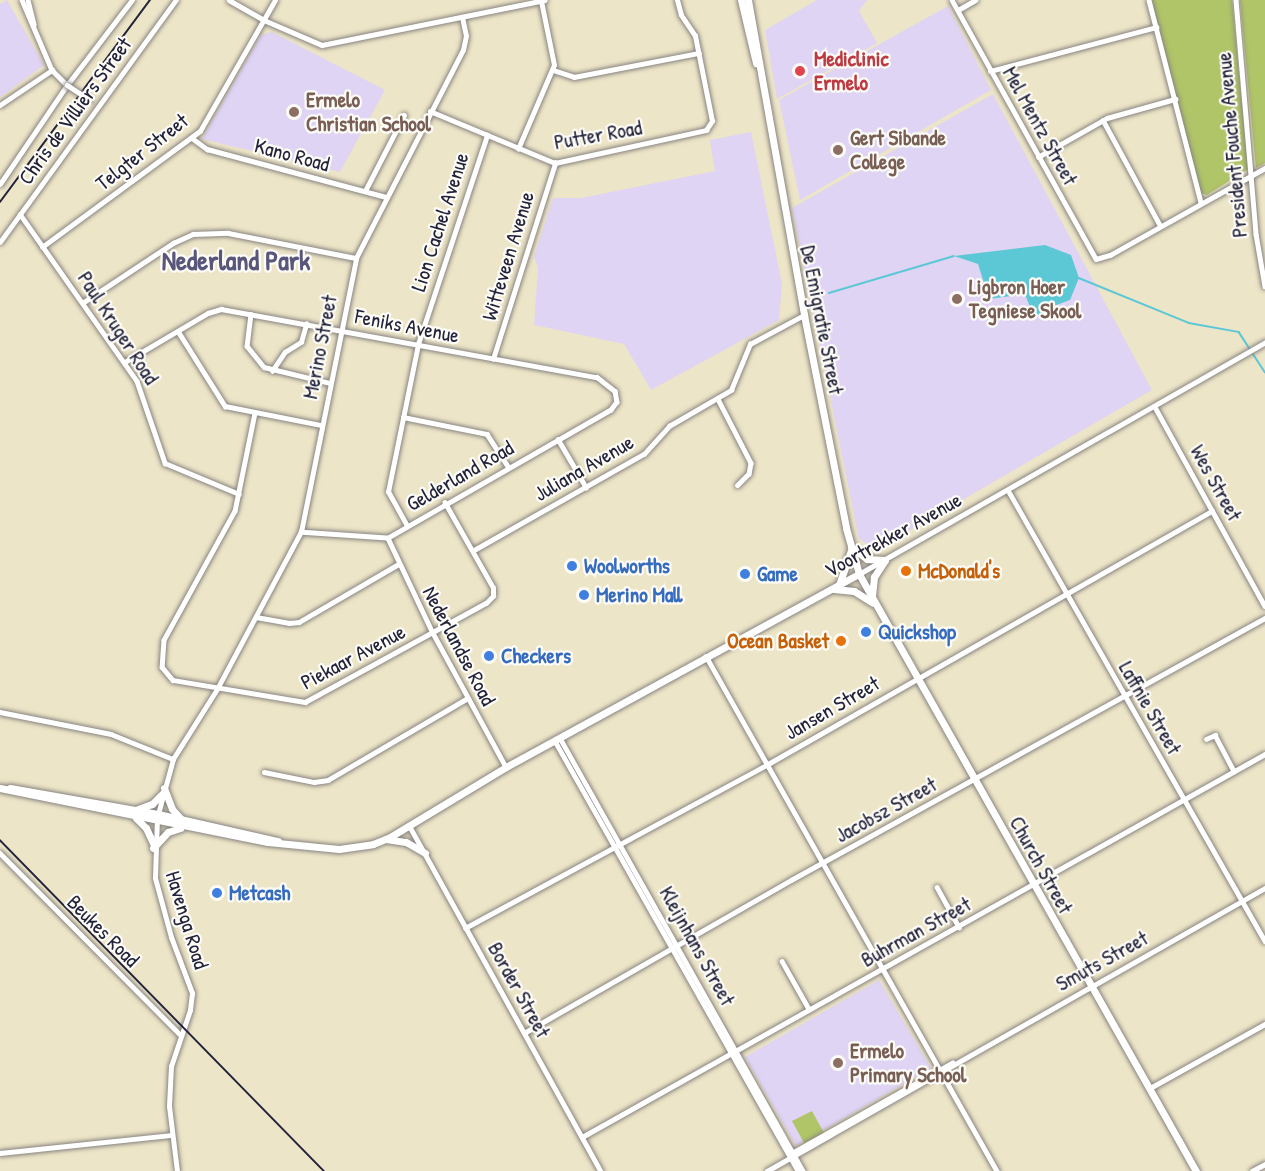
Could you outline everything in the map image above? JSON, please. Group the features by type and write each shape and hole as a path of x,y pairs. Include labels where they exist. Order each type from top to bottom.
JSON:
{"highway":[{"name":"De Emigratie Street","path":"741,0 759,71"},
{"name":"De Emigratie Street","path":"748,0 804,315 851,548 859,574"},
{"path":"831,589 854,591 873,602 874,577 885,560 867,559 851,548 840,585"},
{"name":"Voortrekker Avenue","path":"386,839 506,767 859,574"},
{"name":"Church Street","path":"859,574 916,678 976,779 1033,886 1196,1171"},
{"path":"0,788 157,818 186,827 280,842 339,849 386,839 410,843 425,853"},
{"path":"135,814 152,804 164,790 172,809 182,819"},
{"path":"135,814 146,828 154,846 168,832 186,827"},
{"path":"157,818 182,819 280,842"}],"street":[{"path":"28,0 35,30"},
{"path":"0,184 67,84 132,0"},
{"name":"Chris de Villiers Street","path":"0,242 176,0"},
{"path":"229,0 264,20 322,45 543,0 553,70 518,149"},
{"name":"Telgter Street","path":"42,247 192,138 207,119 274,0"},
{"path":"505,0 507,7"},
{"path":"553,70 574,77 699,53 694,34 681,15 677,0"},
{"name":"Mel Mentz Street","path":"952,0 1095,258 1105,257 1160,225"},
{"path":"958,10 975,0"},
{"path":"1149,0 1201,202"},
{"name":"President Fouche Avenue","path":"1236,0 1252,176 1265,286"},
{"path":"23,2 52,70 99,107"},
{"name":"Merino Street","path":"217,689 301,532 356,258 465,46 462,17"},
{"path":"990,71 1156,27"},
{"name":"Putter Road","path":"430,111 555,163 708,129 712,121 699,53"},
{"path":"0,105 52,70"},
{"path":"1038,157 1103,120 1175,99"},
{"path":"365,191 404,115"},
{"path":"1103,120 1160,225 1265,168"},
{"name":"Lion Cachel Avenue","path":"407,526 388,492 403,417 418,344 487,135"},
{"name":"Kano Road","path":"192,138 207,149 386,197"},
{"name":"Witteveen Avenue","path":"493,359 555,163"},
{"name":"Paul Kruger Road","path":"20,214 84,302 142,390 165,463 239,494"},
{"path":"84,302 173,243 193,234 228,233 356,258"},
{"name":"Feniks Avenue","path":"125,363 217,309 600,378 611,384 617,396"},
{"path":"250,314 249,350 272,371 330,383"},
{"name":"Juliana Avenue","path":"474,550 639,457 669,426 718,399 735,384 750,344 804,315"},
{"path":"272,371 285,352 301,342 306,324"},
{"path":"178,331 220,402 255,413 321,425"},
{"name":"Voortrekker Avenue","path":"859,574 1155,407 1265,342"},
{"name":"Gelderland Road","path":"388,538 508,466 611,410 617,396"},
{"path":"718,399 751,460 749,474 738,485"},
{"name":"Wes Street","path":"1155,407 1265,606"},
{"path":"239,494 255,413"},
{"path":"403,417 487,434 508,466"},
{"path":"558,439 586,487"},
{"name":"Laffnie Street","path":"1008,490 1265,941"},
{"name":"Piekaar Avenue","path":"239,494 227,529 164,640 160,654 162,667 173,680 305,702 433,633 493,596 493,588 474,550"},
{"path":"445,503 474,550"},
{"name":"Jansen Street","path":"465,928 615,844 768,764 1212,510"},
{"path":"301,532 388,538"},
{"name":"Nederlandse Road","path":"388,538 398,565 433,633 506,767"},
{"path":"256,617 299,622 398,565"},
{"name":"Jacobsz Street","path":"524,1033 824,862 1265,618"},
{"path":"706,656 997,1171"},
{"name":"Havenga Road","path":"177,1171 172,1135 171,1066 190,1010 192,993 171,937 155,878 154,846 157,818 173,759 217,689"},
{"path":"264,772 312,782 328,780 468,698"},
{"path":"0,712 111,734 173,759"},
{"path":"1206,739 1215,735 1234,771"},
{"name":"Kleijnhans Street","path":"557,740 621,841 675,947"},
{"name":"Kleijnhans Street","path":"557,740 792,1156 803,1171"},
{"name":"Buhrman Street","path":"582,1137 1265,754"},
{"name":"Border Street","path":"408,824 602,1171"},
{"name":"Beukes Road","path":"0,853 180,1034"},
{"path":"937,887 959,927"},
{"name":"Smuts Street","path":"766,1171 943,1073 955,1063 1265,888"},
{"path":"782,961 809,1009"},
{"path":"1150,1088 1265,1024"},
{"name":"Smuts Street","path":"792,1156 939,1067 955,1063"},
{"path":"0,1153 172,1135"},
{"name":"Kleijnhans Street","path":"792,1156 798,1171"},
{"path":"1252,1171 1265,1164"}],"shaded area":[{"path":"7,0 44,65 0,97 0,4"},
{"name":"Mediclinic Ermelo","path":"817,0 867,0 859,11 877,43 777,99 765,30"},
{"name":"Gert Sibande College","path":"948,6 991,90 800,200 779,100"},
{"name":"Ermelo Christian School","path":"272,32 385,90 340,172 202,139 261,35"},
{"name":"Ligbron Hoer Tegniese Skool","path":"993,94 1152,390 876,550 859,539 792,208"},
{"path":"751,132 782,284 779,320 651,390 624,344 534,325 538,268 534,257 553,198 581,198 715,171 710,140"},
{"name":"Ermelo Primary School","path":"879,980 931,1068 796,1146 745,1057"}],"green space":[{"path":"1151,0 1232,0 1248,169 1207,195 1201,193"},
{"path":"1240,0 1265,0 1265,163 1256,168"},
{"path":"812,1111 824,1133 804,1143 792,1121"}],"water":[{"path":"1045,245 1071,255 1079,278 1070,300 1051,307 1044,315 1033,315 1025,294 989,299 978,264 954,256"}],"waterway":[{"path":"829,293 954,256"},
{"path":"1079,278 1189,323 1239,332 1265,372"}],"railway":[{"path":"0,202 150,0"},
{"path":"0,840 324,1171"}],"place":[{"name":"Mediclinic Ermelo","path":"800,71"},
{"name":"Ermelo Christian School","path":"294,112"},
{"name":"Gert Sibande College","path":"838,150"},
{"name":"Ligbron Hoer Tegniese Skool","path":"957,299"},
{"name":"Woolworths","path":"572,566"},
{"name":"McDonald's","path":"906,571"},
{"name":"Game","path":"745,574"},
{"name":"Merino Mall","path":"584,595"},
{"name":"Quickshop","path":"866,632"},
{"name":"Ocean Basket","path":"841,641"},
{"name":"Checkers","path":"489,656"},
{"name":"Metcash","path":"217,893"},
{"name":"Ermelo Primary School","path":"838,1063"}],"district":[{"name":"Nederland Park","path":"236,261"}]}
